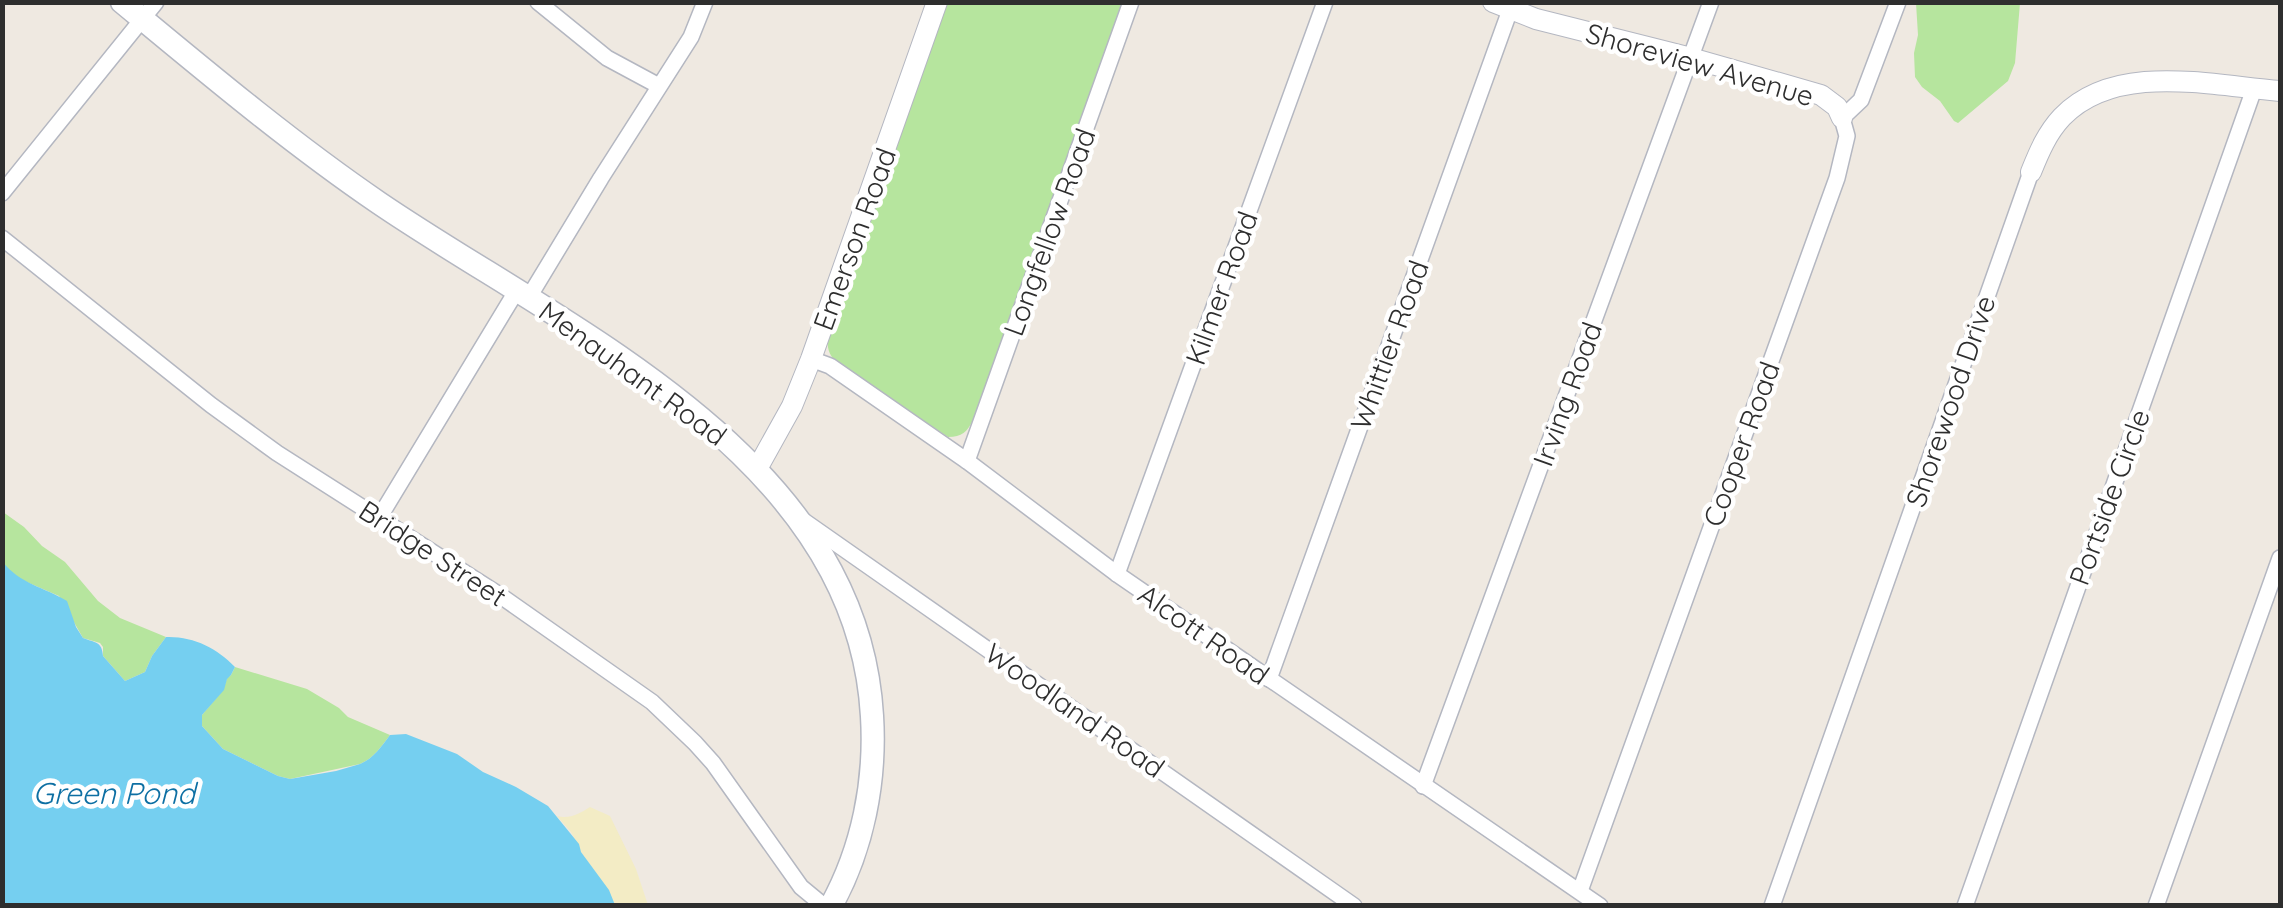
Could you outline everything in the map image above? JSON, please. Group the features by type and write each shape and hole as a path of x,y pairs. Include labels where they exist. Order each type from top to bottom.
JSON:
{"main road":[{"name":"Menauhant Road","path":"122,2 149,11 301,146 377,202 625,361 757,469 796,516 830,569 847,608 866,664 871,697 873,758 864,820 851,860 828,906"}],"street":[{"path":"538,2 607,58 659,86"},
{"path":"379,518 691,37 704,2"},
{"name":"Emerson Road","path":"757,469 792,406 811,359 938,2"},
{"name":"Longfellow Road","path":"967,460 1131,2"},
{"name":"Kilmer Road","path":"1117,574 1325,2"},
{"name":"Irving Road","path":"1423,786 1711,2"},
{"path":"1842,118 1860,100 1898,2"},
{"name":"Shoreview Avenue","path":"1501,6 1536,19 1821,96 1837,107 1842,118"},
{"name":"Whittier Road","path":"1268,679 1501,6"},
{"path":"2,193 149,11"},
{"name":"Shorewood Drive","path":"1772,906 2043,142 2063,115 2100,91 2138,82 2211,84 2280,92"},
{"name":"Portside Circle","path":"1965,906 2254,90"},
{"name":"Cooper Road","path":"1580,892 1837,178 1846,136 1842,118"},
{"name":"Bridge Street","path":"2,238 277,453 498,594 652,702 713,763 801,887 828,906"},
{"name":"Alcott Road","path":"811,359 830,366 967,460 1117,574 1600,906"},
{"name":"Woodland Road","path":"796,516 1354,906"},
{"path":"2156,906 2280,558"}],"green space":[{"path":"946,3 1122,3 973,420 964,433 948,437 838,364 828,344"},
{"path":"1916,3 2020,3 2015,63 2008,81 1958,123 1915,77"},
{"path":"3,512 65,562 98,601 120,618 166,637 145,672 125,681 103,656 100,643 83,638 59,596 15,577 4,565"},
{"path":"235,667 307,689 348,717 390,735 360,764 290,779 278,776 223,749 202,726 202,715 223,690"}],"sand":[{"path":"590,807 610,816 636,869 648,905 615,905 557,816 574,815"}],"water":[{"name":"Green Pond","path":"3,562 25,580 67,601 83,638 99,645 103,656 125,681 145,672 166,637 195,641 228,660 235,667 224,690 202,715 202,726 223,749 290,779 360,764 390,735 406,734 457,754 548,806 579,844 615,905 3,905"}]}
